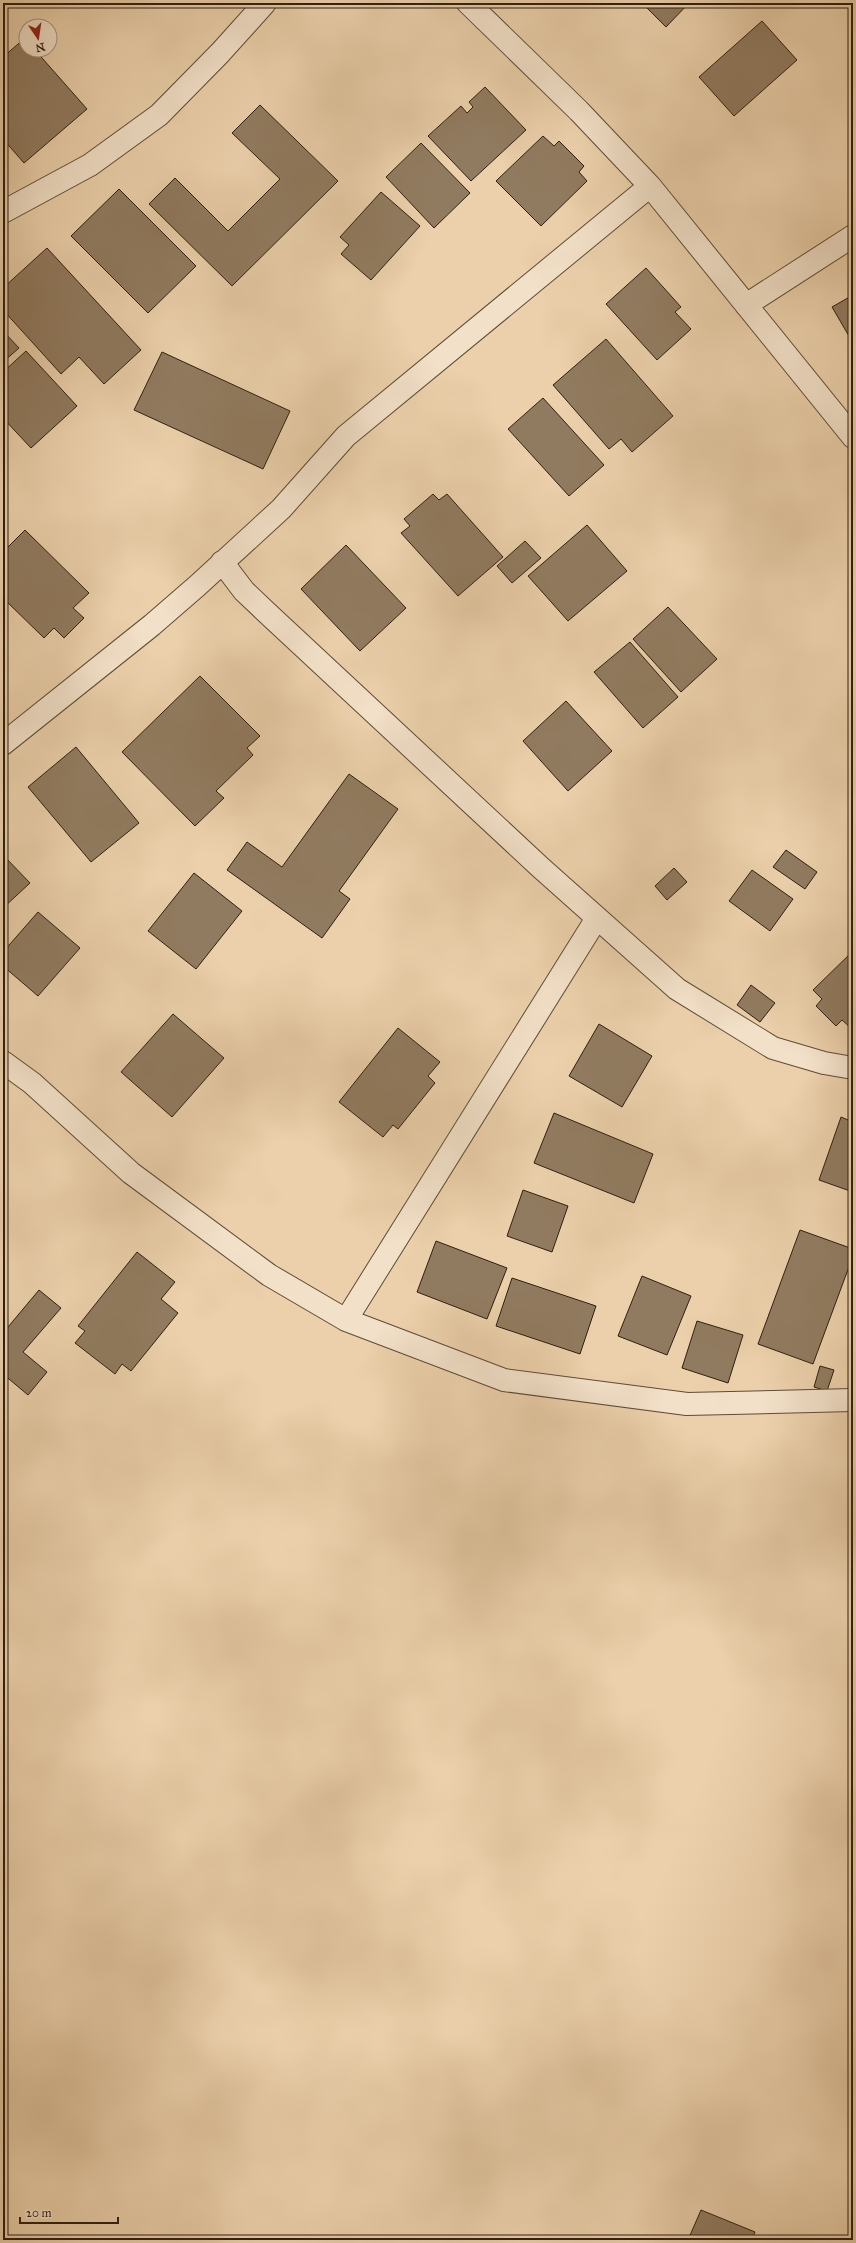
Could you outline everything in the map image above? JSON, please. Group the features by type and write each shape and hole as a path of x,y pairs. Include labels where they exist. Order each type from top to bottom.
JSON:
{"street":[{"path":"3,212 90,165 160,115 220,53 265,3"},
{"path":"468,3 579,111 650,186 853,437"},
{"path":"3,744 152,625 281,509 346,436 650,186"},
{"path":"746,305 853,236"},
{"path":"222,562 244,590 265,611 597,918 677,989 773,1048 824,1063 853,1068"},
{"path":"346,1320 597,918"},
{"path":"3,1062 32,1083 131,1173 269,1275 346,1320 504,1380 687,1404 853,1400"}],"building":[{"path":"642,3 689,3 666,27"},
{"path":"762,21 797,60 734,116 699,77"},
{"path":"18,44 18,58 42,58 87,109 24,163 3,139 3,57"},
{"path":"485,87 526,130 471,181 428,136 461,106 467,113 473,107 469,102"},
{"path":"260,105 338,181 232,286 149,204 175,178 228,231 280,179 232,133"},
{"path":"543,136 554,146 559,141 584,166 579,172 587,181 541,226 496,181"},
{"path":"421,143 470,193 434,228 386,177"},
{"path":"119,189 196,266 148,313 71,236"},
{"path":"381,192 420,226 371,280 341,254 349,245 340,237"},
{"path":"47,248 141,350 104,384 79,357 61,374 3,310 3,288"},
{"path":"646,268 681,307 675,312 691,329 657,360 606,304"},
{"path":"853,295 853,343 832,307"},
{"path":"3,331 19,348 3,362"},
{"path":"606,339 673,416 632,452 621,439 609,449 553,385"},
{"path":"26,351 77,406 31,448 3,418 3,372"},
{"path":"162,352 290,411 263,469 134,410"},
{"path":"543,398 604,465 569,496 508,429"},
{"path":"433,494 439,500 447,494 503,557 458,596 401,533 410,526 404,519"},
{"path":"587,525 627,571 568,621 528,576"},
{"path":"25,530 89,593 73,608 84,618 64,638 54,628 44,638 3,598 3,552"},
{"path":"525,541 541,558 512,583 497,566"},
{"path":"346,545 406,608 360,651 301,589"},
{"path":"668,607 717,659 681,692 633,639"},
{"path":"630,642 678,697 643,728 594,672"},
{"path":"200,676 260,736 247,748 253,755 216,791 224,798 195,826 122,752"},
{"path":"566,701 612,751 568,791 523,741"},
{"path":"76,747 139,823 91,862 28,787"},
{"path":"349,774 398,809 339,891 350,899 322,938 227,870 247,842 282,867"},
{"path":"786,850 817,872 805,889 773,867"},
{"path":"3,855 30,883 3,908"},
{"path":"674,868 687,882 667,900 655,886"},
{"path":"752,870 793,899 770,931 729,901"},
{"path":"194,873 242,911 196,969 148,931"},
{"path":"38,912 80,948 38,996 3,966 3,952"},
{"path":"853,951 852,1029 842,1020 836,1026 816,1006 822,999 813,990"},
{"path":"751,985 775,1003 760,1022 737,1005"},
{"path":"173,1014 224,1058 172,1117 121,1072"},
{"path":"599,1024 652,1056 622,1107 569,1076"},
{"path":"398,1028 440,1062 428,1076 435,1083 398,1129 393,1125 383,1137 339,1102"},
{"path":"554,1113 653,1154 634,1203 534,1163"},
{"path":"841,1117 853,1122 853,1192 819,1180"},
{"path":"523,1190 568,1206 552,1252 507,1236"},
{"path":"800,1230 853,1249 853,1256 813,1364 758,1344"},
{"path":"436,1241 507,1268 487,1319 417,1292"},
{"path":"137,1252 175,1282 161,1299 178,1313 131,1371 122,1364 115,1374 75,1343 85,1331 78,1326"},
{"path":"642,1276 691,1296 667,1355 618,1336"},
{"path":"512,1278 596,1306 580,1354 496,1326"},
{"path":"39,1290 61,1308 23,1352 47,1372 28,1395 3,1374 3,1333"},
{"path":"697,1321 743,1335 728,1383 682,1368"},
{"path":"820,1366 834,1370 827,1391 814,1387"},
{"path":"701,2210 755,2232 752,2240 688,2240"}]}
